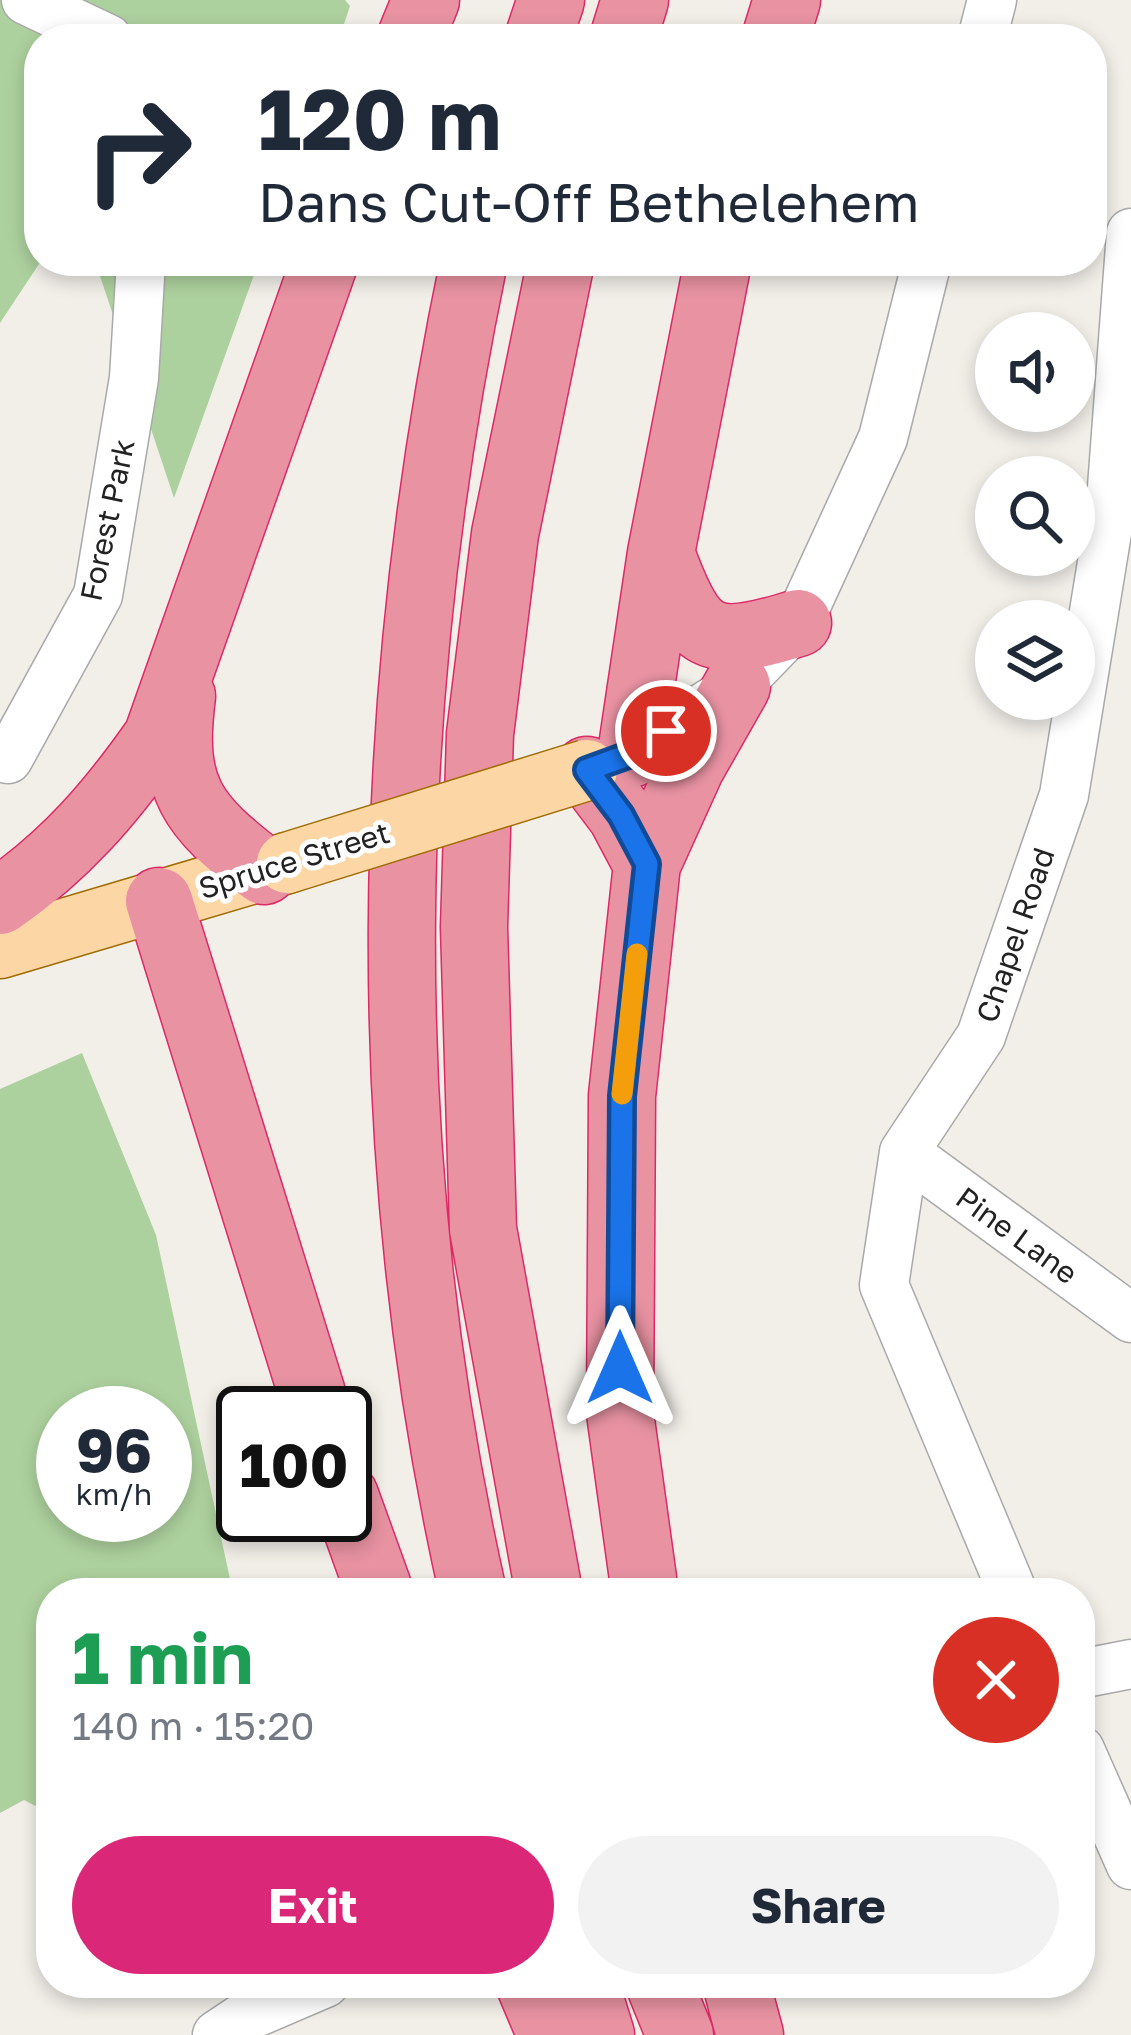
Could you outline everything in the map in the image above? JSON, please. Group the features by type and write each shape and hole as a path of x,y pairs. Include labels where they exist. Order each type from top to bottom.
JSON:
{"highway":[{"path":"0,901 55,862 110,805 157,737 320,276"},
{"path":"470,1578 442,1454 417,1249 404,1091 401,863 409,686 441,418 471,276"},
{"path":"546,1578 483,1229 475,927 480,734 505,534 558,276"},
{"path":"647,864 621,815 609,762 661,554 715,276"},
{"path":"661,554 682,609 704,631 741,641 798,623"},
{"path":"188,651 176,768 196,807 226,842 275,867"},
{"path":"643,1578 620,1390 622,1096 647,864 691,767 737,686"},
{"path":"159,901 311,1386"},
{"path":"362,1542 375,1578"},
{"path":"535,1998 551,2035"},
{"path":"590,1998 601,2035"},
{"path":"664,1998 680,2035"},
{"path":"740,1998 750,2035"}],"main road":[{"name":"Spruce Street","path":"0,947 609,762"}],"street":[{"path":"26,0 76,24"},
{"name":"Chapel Road","path":"1006,1578 884,1285 904,1152 981,1036 1064,795 1110,514 1131,233"},
{"name":"Forest Park","path":"8,759 98,595 134,378 140,276"},
{"name":"Spruce Street","path":"609,762 737,686 798,623 883,438 923,276"},
{"name":"Pine Lane","path":"904,1152 1131,1318"},
{"path":"1095,1672 1131,1664"},
{"path":"1095,1784 1131,1865"},
{"path":"229,2027 292,1998"}],"green space":[{"path":"0,0 345,0 350,6 344,24 24,24 24,276 31,276 0,323"},
{"path":"100,276 254,276 174,498"},
{"path":"82,1053 156,1235 188,1386 36,1386 36,1542 192,1542 192,1402 216,1514 216,1542 222,1542 230,1578 36,1578 36,1806 24,1800 0,1813 0,1089"}],"slow traffic":[{"path":"622,1094 637,954"}],"route":[{"path":"620,1368 622,1096 647,864 621,815 587,770 631,754 666,731"}]}
